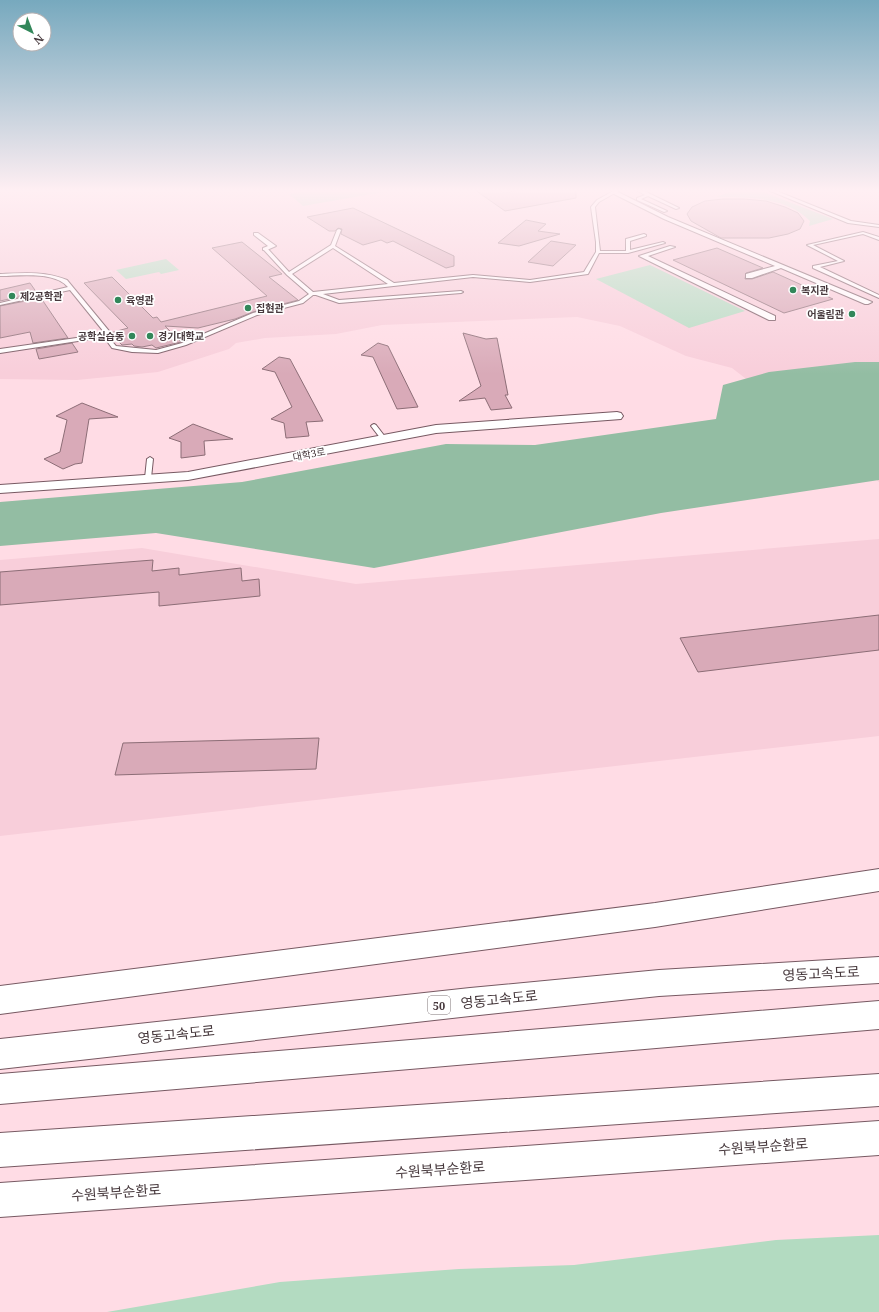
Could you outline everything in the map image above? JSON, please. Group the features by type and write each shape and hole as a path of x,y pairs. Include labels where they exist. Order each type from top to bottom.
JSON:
{"highway":[{"path":"0,1000 656,915 875,880"},
{"name":"영동고속도로","path":"0,1054 438,1005 651,984 879,970"},
{"path":"0,1089 879,1016"},
{"path":"0,1150 879,1090"},
{"name":"수원북부순환로","path":"0,1200 879,1138"}],"street":[{"path":"658,251 642,256 772,318"},
{"path":"746,251 868,302"},
{"path":"750,276 782,266"},
{"name":"대학3로","path":"0,489 210,472 436,429 617,416"}],"lane":[{"path":"267,251 289,274 314,294 339,302 461,292"},
{"path":"289,274 325,251"},
{"path":"341,251 393,285"},
{"path":"0,275 51,276 64,281 107,332 106,338 114,347 156,352 184,344 255,314 301,302 314,294 473,276 530,281 558,278 586,274 598,252 631,251"},
{"path":"822,251 842,261 815,267 879,297"},
{"path":"0,304 70,288"},
{"path":"0,351 106,335"},
{"path":"374,426 383,438"},
{"path":"148,478 150,459"}],"shaded area":[{"name":"경기대학교","path":"0,251 879,251 879,482 732,368 686,356 620,326 577,317 382,325 336,334 265,338 236,343 229,349 158,372 77,380 0,379"},
{"path":"879,539 879,736 0,836 0,560 142,548 356,584"}],"green space":[{"path":"166,259 179,270 161,274 159,272 126,279 116,270"},
{"path":"650,265 745,311 689,328 596,279"},
{"path":"855,362 879,362 879,480 661,513 374,568 156,533 0,546 0,502 242,482 446,444 535,445 716,419 723,385 769,372"},
{"path":"879,1235 879,1312 107,1312 280,1282 459,1269 574,1265 776,1240"}],"building":[{"path":"216,251 254,251 282,274 269,277 298,300 253,312 235,319 198,328 165,326 181,342 156,348 152,345 142,347 134,346 132,344 122,345 110,333 128,328 84,283 112,277 153,318 157,317 161,322 267,296"},
{"path":"413,251 444,251 454,256 454,266 446,268"},
{"path":"540,251 569,251 553,266 528,262"},
{"path":"705,251 724,251 763,268 746,273 745,279 752,279 773,272 833,299 784,313 673,260"},
{"name":"제2공학관","path":"30,283 37,293 0,301 0,290"},
{"path":"41,298 68,338 33,343 30,332 0,338 0,306"},
{"path":"463,333 486,339 497,338 508,395 505,395 512,408 491,410 485,398 459,401 481,386"},
{"path":"72,343 78,352 39,359 36,349"},
{"path":"378,343 388,346 418,407 397,409 373,357 361,355"},
{"path":"279,357 290,359 323,421 306,422 309,436 286,438 284,423 271,419 292,407 275,372 262,369"},
{"path":"82,403 118,417 89,419 82,463 63,469 44,459 60,452 67,420 56,416"},
{"path":"193,424 233,439 204,441 205,455 181,458 181,442 169,438"},
{"path":"153,560 152,571 179,568 179,575 241,568 242,581 259,579 260,596 159,606 159,592 0,605 0,572"},
{"path":"879,615 879,650 698,672 680,638"},
{"path":"319,738 316,769 115,775 123,743"}],"place":[{"name":"복지관","path":"793,290"},
{"name":"제2공학관","path":"12,296"},
{"name":"육영관","path":"118,300"},
{"name":"집현관","path":"248,308"},
{"name":"어울림관","path":"852,314"},
{"name":"공학실습동","path":"132,336"},
{"name":"경기대학교","path":"150,336"}]}
